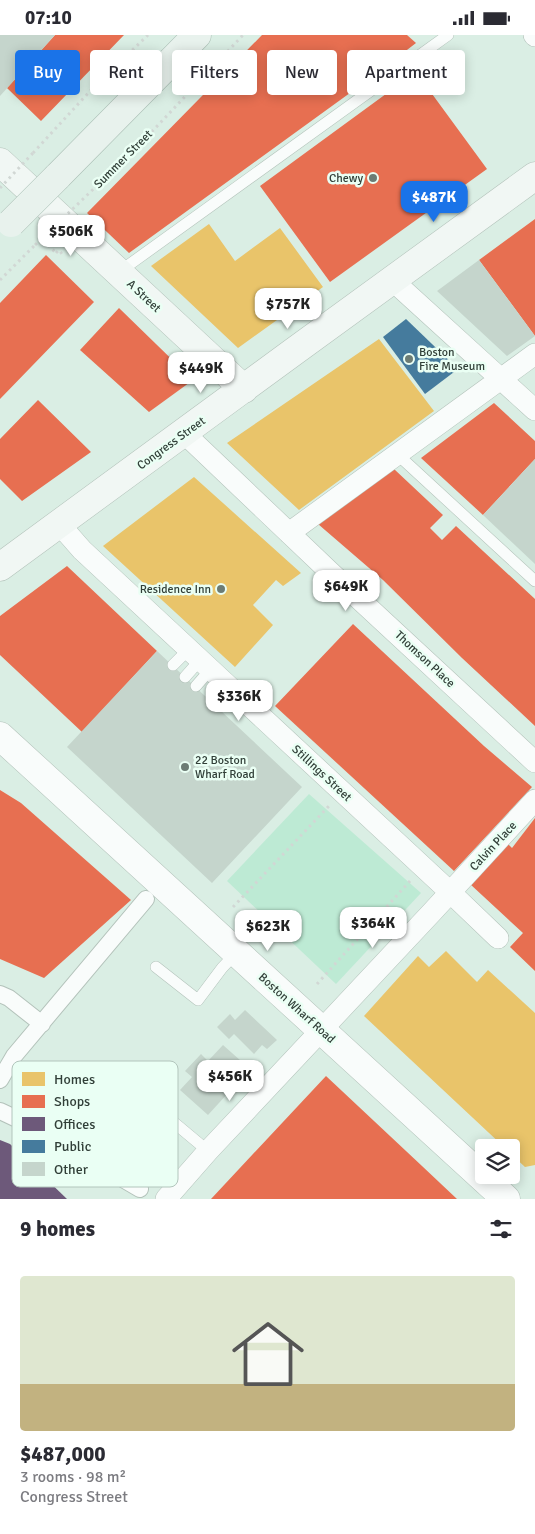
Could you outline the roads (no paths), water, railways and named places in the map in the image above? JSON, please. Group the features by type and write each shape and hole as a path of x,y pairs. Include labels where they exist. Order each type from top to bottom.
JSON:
{"main road":[{"path":"6,229 198,35"},
{"name":"A Street","path":"0,162 244,389"},
{"name":"Congress Street","path":"0,567 391,279 535,176"}],"street":[{"path":"391,279 535,410"},
{"path":"289,533 535,354"},
{"name":"Thomson Place","path":"184,433 535,762"},
{"name":"Stillings Street","path":"60,524 82,550 498,938"},
{"name":"Boston Wharf Road","path":"0,736 506,1199"},
{"name":"Calvin Place","path":"178,1185 535,800"},
{"path":"0,1081 14,1056 146,899"},
{"path":"0,994 9,998 42,1024"},
{"path":"0,1111 12,1117"},
{"name":"Calvin Place","path":"166,1199 176,1187"}],"lane":[{"path":"119,273 448,35"},
{"path":"397,454 535,581"},
{"path":"173,665 200,660"},
{"path":"185,677 200,660"},
{"path":"196,687 200,660"},
{"path":"156,967 198,1000 237,952"},
{"path":"178,1126 208,1151"}],"place":[{"name":"Chewy","path":"373,178"},
{"name":"Boston Fire Museum","path":"409,359"},
{"name":"Residence Inn","path":"221,589"},
{"name":"22 Boston Wharf Road","path":"185,767"}]}
